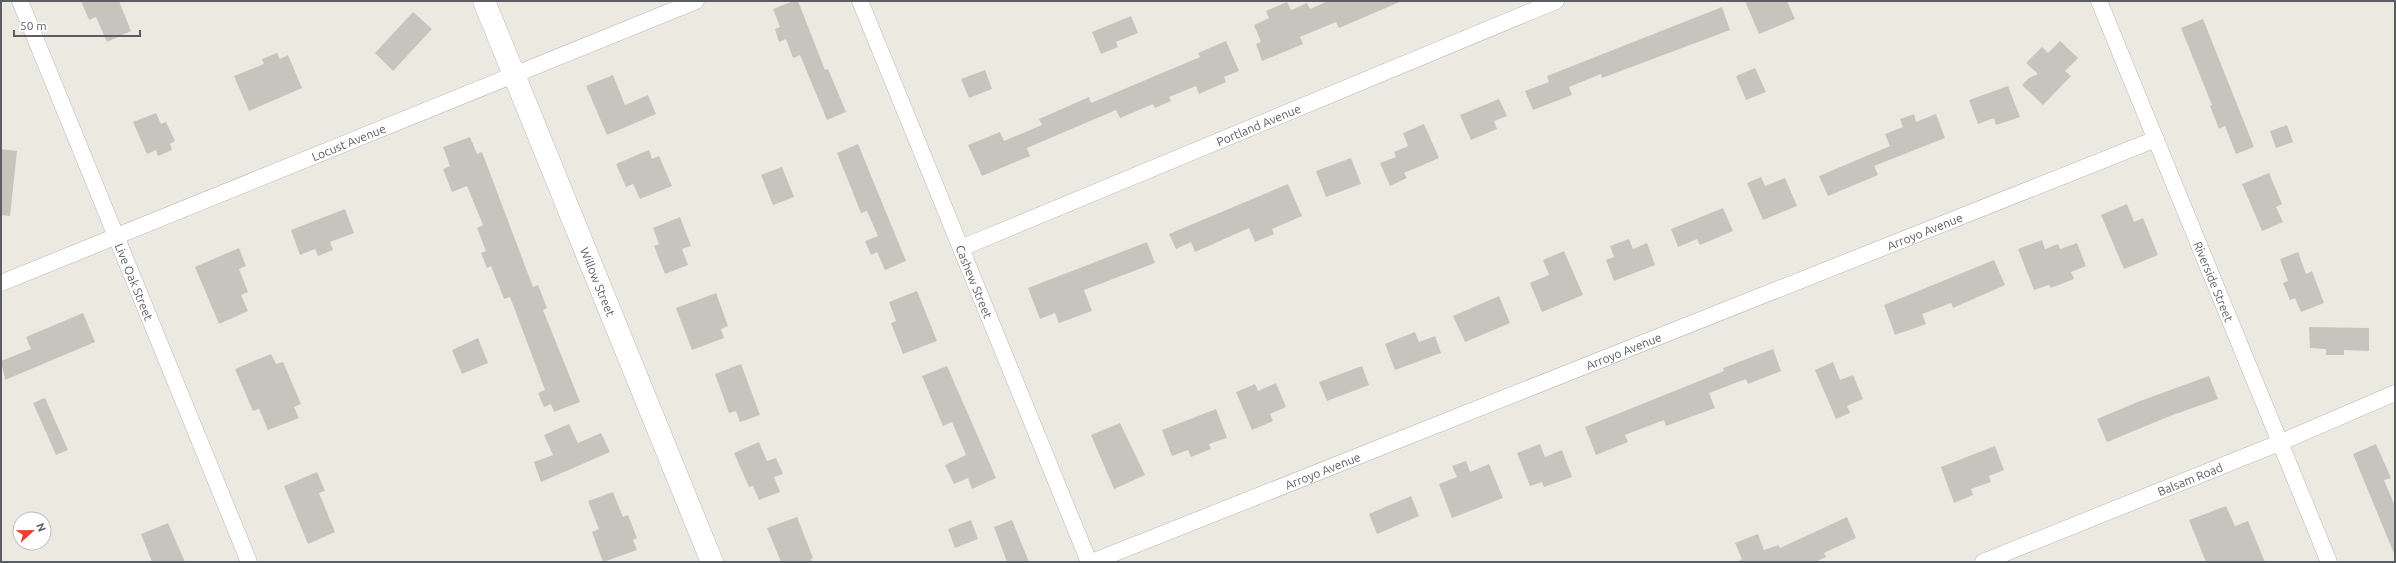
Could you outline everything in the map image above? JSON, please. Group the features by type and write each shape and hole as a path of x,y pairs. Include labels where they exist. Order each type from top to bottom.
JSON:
{"street":[{"name":"Live Oak Street","path":"20,1 117,235 249,562"},
{"name":"Willow Street","path":"484,1 712,562"},
{"name":"Locust Avenue","path":"1,283 696,1"},
{"name":"Cashew Street","path":"860,1 1090,562"},
{"name":"Portland Avenue","path":"961,248 1556,1"},
{"name":"Riverside Street","path":"2099,1 2329,562"},
{"name":"Arroyo Avenue","path":"1090,562 2156,139"},
{"name":"Balsam Road","path":"1984,562 2279,443 2395,393"}],"building":[{"path":"81,1 119,1 131,31 107,42 96,17 89,20"},
{"path":"793,1 798,1 825,70 828,69 846,112 827,120 800,55 793,58 786,39 779,42 775,29 780,27 773,9"},
{"path":"1328,1 1402,1 1339,28 1336,22 1300,37 1303,44 1262,61 1256,44 1261,42 1254,25 1269,18 1266,11 1287,2 1291,10 1307,3 1310,9"},
{"path":"1745,1 1787,1 1795,19 1759,34"},
{"path":"1722,7 1730,30 1602,78 1601,74 1569,87 1572,95 1533,110 1525,91 1549,82 1547,76"},
{"path":"413,12 432,29 393,71 375,53"},
{"path":"1131,16 1138,33 1116,42 1118,47 1101,54 1092,32"},
{"path":"2203,19 2254,147 2236,154 2225,126 2219,129 2210,106 2212,105 2181,28"},
{"path":"1226,41 1239,71 1224,77 1226,82 1199,94 1196,86 1169,97 1171,101 1155,108 1153,104 1120,118 1116,110 1027,148 1030,156 982,176 968,145 1000,132 1004,141 1042,125 1039,119 1089,97 1091,103 1200,57 1198,53"},
{"path":"2060,41 2078,58 2065,71 2071,76 2043,105 2022,85 2029,78 2038,74 2026,63 2042,47 2048,53"},
{"path":"277,53 280,59 288,55 302,88 249,111 234,76 264,64 262,59"},
{"path":"1755,68 1766,92 1746,100 1736,76"},
{"path":"985,70 992,89 969,98 961,79"},
{"path":"613,75 625,105 648,95 656,114 607,135 586,86"},
{"path":"2008,86 2020,117 1996,125 1994,118 1978,124 1969,100"},
{"path":"1499,99 1507,116 1494,121 1497,129 1471,140 1460,115"},
{"path":"156,113 161,124 166,122 175,141 170,144 172,150 158,156 156,150 147,154 133,122"},
{"path":"1914,114 1916,122 1936,114 1945,138 1874,166 1878,175 1828,196 1819,176 1890,146 1885,134 1903,127 1900,119"},
{"path":"1424,124 1439,158 1404,173 1407,178 1390,186 1380,163 1396,157 1394,152 1408,146 1403,133"},
{"path":"2287,125 2293,142 2276,148 2270,131"},
{"path":"470,137 477,154 482,152 533,287 538,285 547,308 543,310 580,402 554,412 551,404 544,407 538,393 545,390 510,297 504,299 491,266 487,268 481,253 486,251 477,228 483,225 467,186 452,192 443,169 450,166 443,147"},
{"path":"858,144 906,261 885,270 877,252 871,255 865,241 878,236 867,211 861,213 837,153"},
{"path":"1,149 17,151 10,216 1,215"},
{"path":"649,150 652,159 659,156 672,186 640,199 633,184 626,187 616,164"},
{"path":"1351,158 1361,184 1326,197 1316,171"},
{"path":"782,167 794,197 773,205 761,175"},
{"path":"2269,173 2282,204 2276,207 2283,222 2262,231 2242,184"},
{"path":"1761,177 1765,186 1785,178 1797,206 1763,220 1747,183"},
{"path":"1288,184 1302,216 1272,229 1274,234 1255,242 1249,228 1195,252 1191,242 1176,249 1169,234"},
{"path":"2127,204 2134,222 2143,218 2158,255 2124,269 2101,215"},
{"path":"1723,208 1733,231 1700,245 1697,239 1678,247 1671,229"},
{"path":"345,209 354,233 330,242 333,250 318,256 315,249 300,255 291,230"},
{"path":"680,217 691,246 682,249 688,265 665,274 654,246 659,244 653,228"},
{"path":"1629,239 1633,249 1647,243 1655,265 1614,281 1606,260 1614,257 1610,246"},
{"path":"2042,240 2045,249 2058,244 2060,249 2077,243 2086,266 2071,272 2074,279 2051,288 2049,285 2034,290 2018,249"},
{"path":"1147,242 1155,263 1084,290 1092,311 1059,323 1055,313 1040,319 1028,288"},
{"path":"239,248 246,266 239,269 248,292 241,295 248,311 219,324 195,267"},
{"path":"1564,251 1583,295 1542,312 1530,283 1549,275 1543,260"},
{"path":"2298,252 2306,274 2312,271 2324,303 2301,312 2295,298 2290,300 2283,283 2288,281 2280,259"},
{"path":"1994,260 2005,285 1953,308 1951,303 1922,314 1926,324 1895,335 1884,305"},
{"path":"917,291 937,341 903,354 891,323 896,321 889,302"},
{"path":"716,293 728,326 721,329 724,338 692,350 676,308"},
{"path":"1499,296 1510,323 1465,342 1453,316"},
{"path":"83,313 95,342 5,380 1,361 31,349 26,337"},
{"path":"2309,327 2369,328 2369,351 2344,350 2344,355 2326,355 2326,349 2310,348"},
{"path":"1415,332 1419,342 1435,336 1441,353 1395,370 1385,344"},
{"path":"478,338 488,363 462,374 452,350"},
{"path":"1773,349 1781,371 1748,384 1746,379 1709,393 1715,408 1666,426 1664,420 1625,435 1628,442 1596,455 1585,427 1724,371 1723,368"},
{"path":"271,354 276,364 283,362 301,404 294,407 299,418 268,430 259,409 253,411 235,369"},
{"path":"1833,362 1840,380 1853,375 1863,399 1847,406 1850,413 1836,419 1815,370"},
{"path":"741,364 760,415 740,422 736,411 729,413 715,374"},
{"path":"947,366 996,478 972,489 968,478 954,484 945,465 966,455 952,422 943,426 922,376"},
{"path":"1362,366 1369,385 1327,401 1319,382"},
{"path":"2209,376 2218,399 2170,416 2107,442 2097,419 2140,401"},
{"path":"1276,383 1286,407 1270,414 1273,421 1252,430 1236,392 1255,384 1258,391"},
{"path":"45,398 68,450 56,455 33,403"},
{"path":"1216,409 1227,438 1209,444 1211,449 1191,457 1188,450 1172,456 1162,430"},
{"path":"1120,423 1145,475 1114,489 1091,435"},
{"path":"569,424 578,443 601,433 610,452 541,482 534,462 553,455 544,435"},
{"path":"759,442 767,461 776,458 783,474 774,477 780,492 759,500 753,486 749,487 734,453"},
{"path":"1540,444 1545,457 1562,450 1572,477 1544,487 1542,482 1530,486 1517,453"},
{"path":"2376,444 2391,478 2384,480 2395,506 2395,556 2353,454"},
{"path":"1995,446 2004,470 1989,476 1991,482 1971,489 1973,495 1954,503 1941,467"},
{"path":"1466,461 1470,472 1489,464 1503,498 1452,518 1439,484 1457,477 1452,466"},
{"path":"317,472 325,491 319,493 335,532 308,544 284,486"},
{"path":"613,492 623,517 628,515 637,538 633,540 637,550 603,562 592,532 599,529 588,501"},
{"path":"1411,496 1419,516 1377,534 1369,514"},
{"path":"2226,506 2235,526 2248,521 2265,562 2206,562 2189,520"},
{"path":"797,517 813,558 811,559 812,562 781,562 767,528"},
{"path":"1847,517 1856,538 1824,553 1826,557 1815,562 1737,562 1742,559 1735,543 1758,534 1764,550 1778,545 1780,548"},
{"path":"971,520 978,539 955,548 948,529"},
{"path":"1012,520 1029,562 1007,562 994,527"},
{"path":"168,523 185,562 152,562 141,534"}]}
